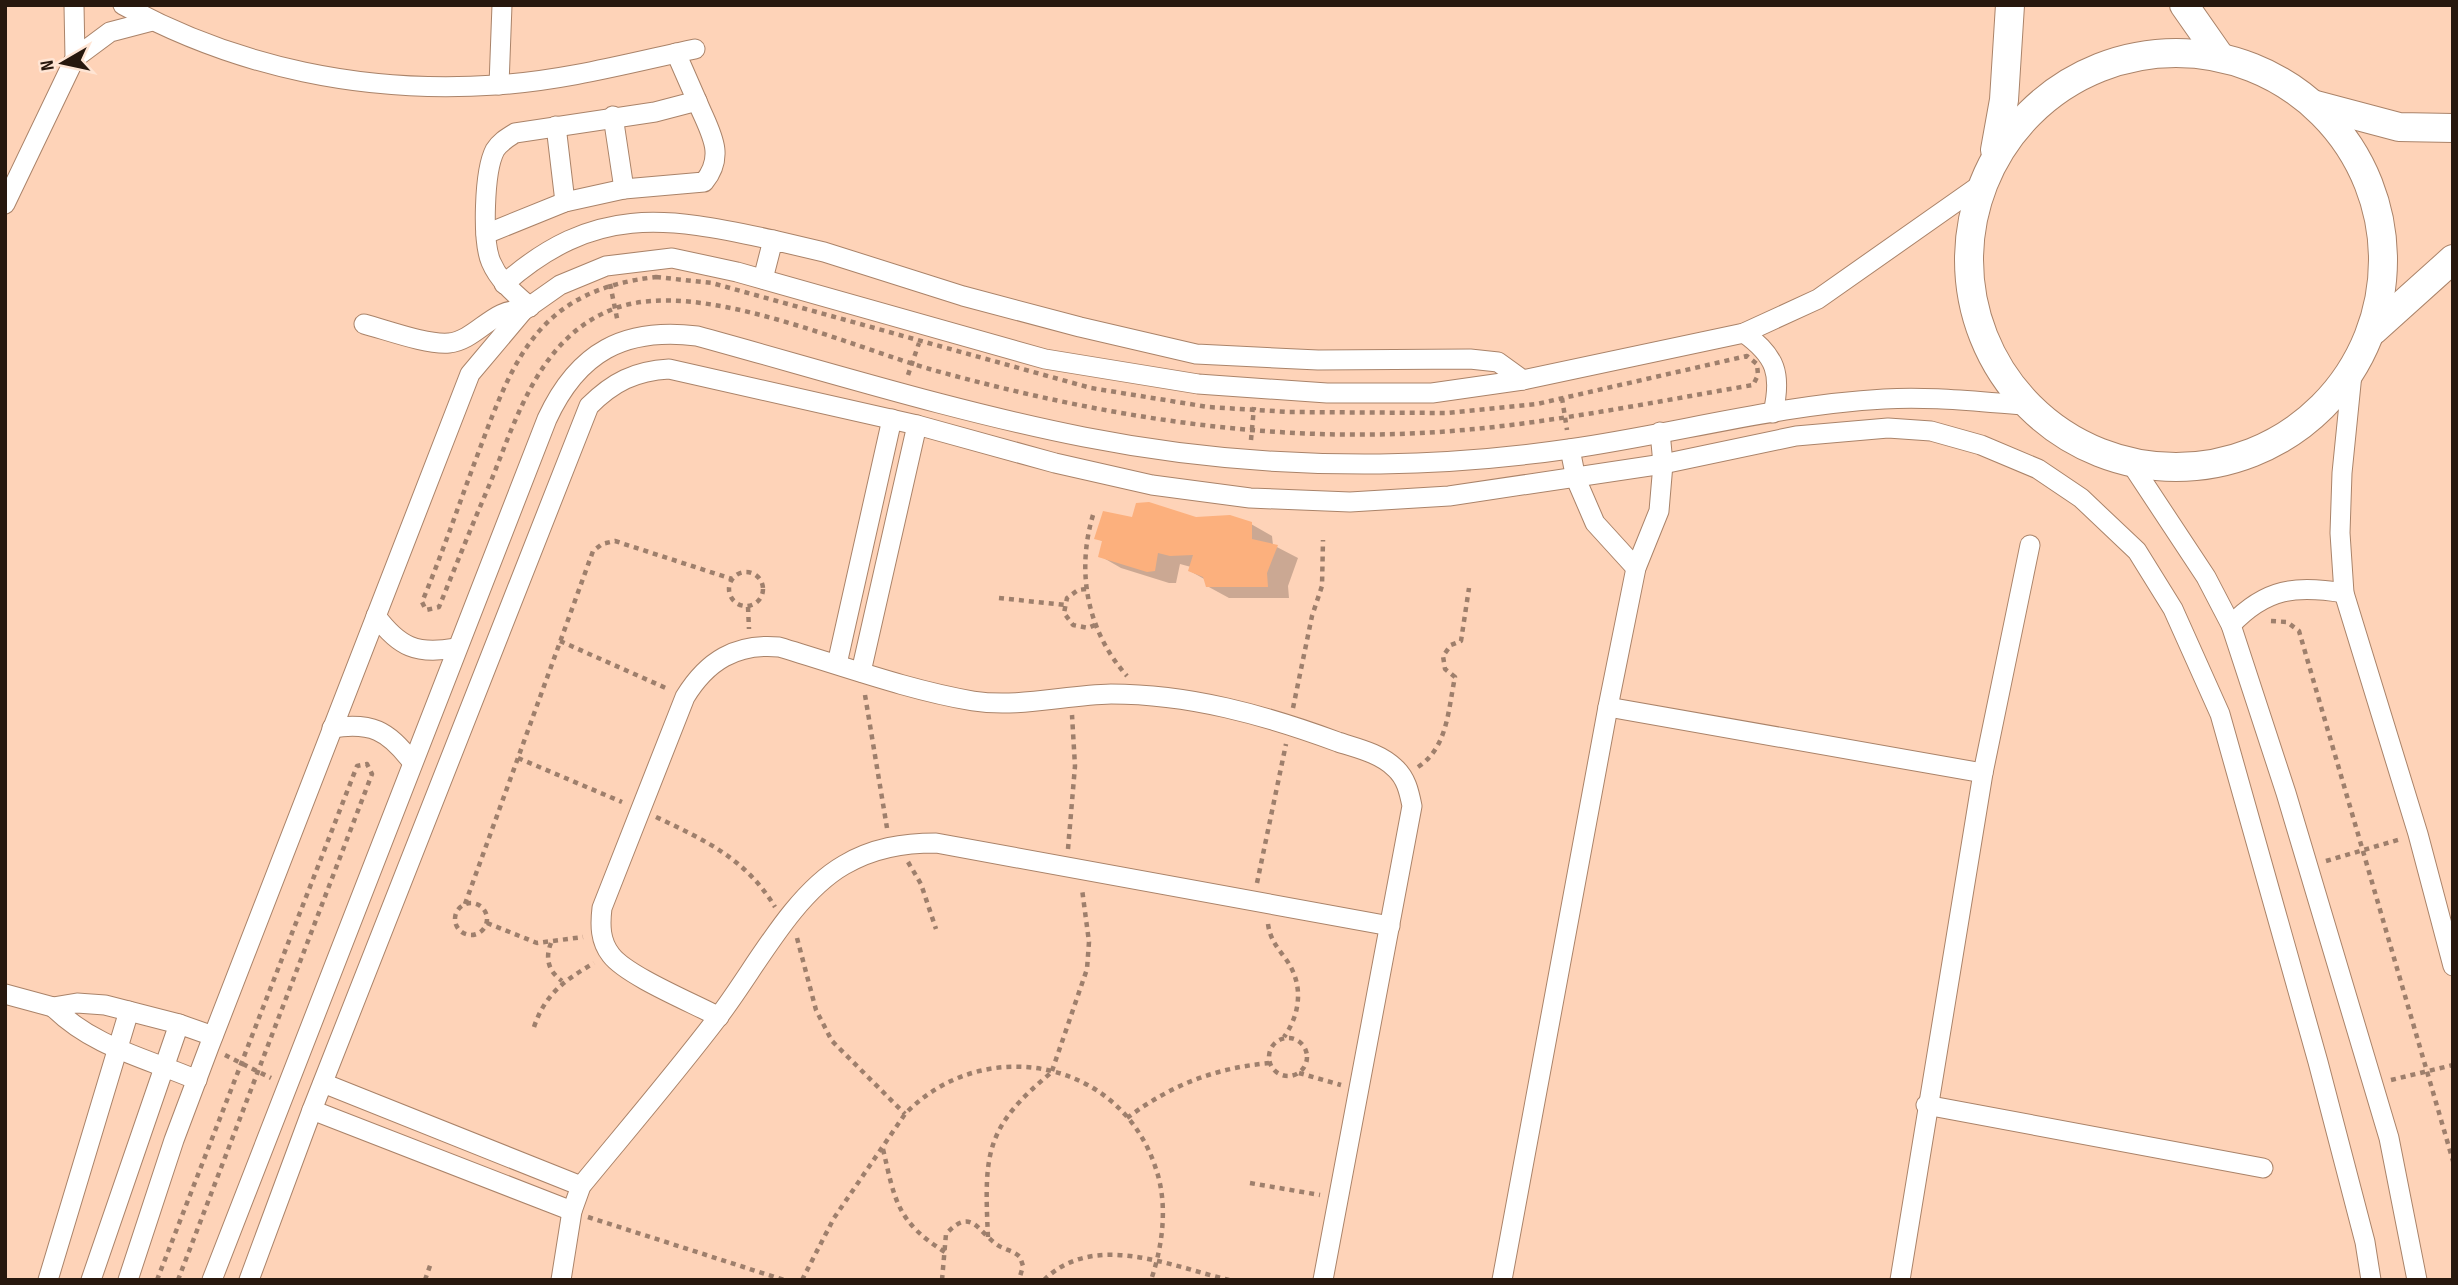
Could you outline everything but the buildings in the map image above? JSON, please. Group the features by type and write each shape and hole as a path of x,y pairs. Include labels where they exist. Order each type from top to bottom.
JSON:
{"street":[{"path":"5,204 75,58 74,5"},
{"path":"123,5 152,21 218,49 286,70 357,83 428,88 499,85 686,51 697,101 717,153 715,169 704,182 624,189 565,202 486,234"},
{"path":"499,85 502,5"},
{"path":"1995,150 2044,98 2098,66 2158,52 2219,55 2271,74 2316,105 2365,170 2385,249 2374,330 2353,374 2311,422 2256,454 2195,469 2132,465 2074,443 2026,405 1983,338 1968,261 1983,183 1995,150 2006,88 2010,5"},
{"path":"2184,5 2219,55"},
{"path":"75,58 110,32 152,21"},
{"path":"526,309 504,284 491,262 486,234 490,166 495,150 503,140 515,133 667,109 697,101"},
{"path":"2316,105 2399,127 2453,128"},
{"path":"613,116 624,189"},
{"path":"556,126 565,202"},
{"path":"128,1280 211,1042 470,374 526,309 560,285 671,258 763,279 923,332 1045,359 1198,384 1326,393 1432,393 1523,380 1744,332 1818,299 1983,183"},
{"path":"504,284 528,262 569,240 606,226 643,220 697,223 824,251 963,296 1196,354 1318,360 1470,359 1498,362 1523,380"},
{"path":"763,279 773,240"},
{"path":"2374,330 2453,259"},
{"path":"364,324 449,343 467,336 503,313 526,309"},
{"path":"212,1280 455,648 560,391 580,366 622,342 635,336 666,332 697,336 901,392 1084,437 1182,453 1380,464 1478,459 1570,449 1773,413 1884,399 2026,405"},
{"path":"1744,332 1763,346 1771,358 1778,390 1773,413"},
{"path":"249,1280 312,1110 589,406 605,390 624,378 646,370 669,369 892,419 1055,463 1140,482 1250,498 1350,502 1449,496 1663,464 1796,436 1888,428 1931,431 1981,445 2038,469 2081,498 2137,551 2173,609 2220,714 2322,1075 2365,1242 2371,1280"},
{"path":"2353,374 2342,473 2340,533 2344,593 2418,834 2453,966"},
{"path":"837,664 892,419"},
{"path":"861,672 917,425"},
{"path":"1502,1280 1636,568 1659,511 1663,464 1660,432"},
{"path":"1570,449 1576,479 1595,523 1636,568"},
{"path":"2132,465 2206,577 2231,625 2308,866 2389,1138 2417,1280"},
{"path":"1900,1280 1926,1105 1983,774 2030,545"},
{"path":"2231,625 2248,606 2285,590 2311,587 2344,593"},
{"path":"376,616 390,635 409,648 432,652 455,648"},
{"path":"719,1017 620,964 610,954 601,934 603,908 685,697 696,678 712,663 730,653 751,647 779,647 861,672 974,701 1013,704 1069,697 1149,695 1220,706 1290,724 1375,755 1395,767 1402,776 1412,806 1323,1280"},
{"path":"1608,708 1983,774"},
{"path":"332,729 355,725 378,730 398,743 412,762"},
{"path":"561,1280 572,1211 581,1186 719,1017 788,921 820,882 843,865 868,853 895,845 936,843 1390,926"},
{"path":"5,994 54,1007 77,1003 105,1005 179,1024 211,1042"},
{"path":"54,1007 71,1025 118,1050 197,1080"},
{"path":"48,1280 129,1011"},
{"path":"91,1280 179,1024"},
{"path":"323,1083 581,1186"},
{"path":"364,1130 375,1104"},
{"path":"1926,1105 2263,1168"},
{"path":"312,1110 572,1211"}],"path":[{"path":"608,275 622,342"},
{"path":"608,275 694,279 923,332 1091,388 1167,402 1254,410 1389,414 1448,412 1562,398 1747,356 1759,370 1753,385 1509,426 1390,434 1252,430 1163,422 1081,407 912,364 764,317 703,303 660,300 615,308 580,327 563,341 536,375 439,607 426,610 422,601 515,363 526,345 555,315 608,275"},
{"path":"901,392 923,332"},
{"path":"1559,372 1570,449"},
{"path":"1249,458 1256,388"},
{"path":"1093,514 1086,544 1086,589 1095,625 1116,664 1149,695"},
{"path":"465,904 479,904 487,915 487,923 477,934 461,932 455,917 465,904 593,551 603,544 615,541 732,579 744,572 759,577 764,592 761,599 748,607 736,603 729,592 732,579"},
{"path":"1402,776 1428,761 1442,739 1455,677 1445,669 1443,656 1451,645 1461,641 1469,587"},
{"path":"1086,589 1072,593 1065,605 1065,613 1073,625 1088,628 1095,625"},
{"path":"999,598 1065,605"},
{"path":"2263,624 2279,620 2299,631 2453,1161"},
{"path":"560,641 685,697"},
{"path":"861,672 881,805 895,845 920,884 936,929"},
{"path":"988,1237 986,1180 995,1135 1017,1103 1052,1071 1083,983 1089,956 1073,868 1075,766 1069,697"},
{"path":"518,758 709,841 740,863 788,921 810,993 823,1025 843,1054 905,1114"},
{"path":"157,1280 357,766 367,764 372,774 178,1280"},
{"path":"2308,866 2418,834"},
{"path":"1269,1063 1272,1046 1284,1037 1296,1016 1298,991 1291,967 1271,938 1268,926 1274,905"},
{"path":"487,923 537,943 601,934"},
{"path":"551,943 547,960 555,976 562,982"},
{"path":"534,1027 544,1002 562,982 610,954"},
{"path":"1269,1063 1281,1074 1290,1076 1299,1073 1307,1063 1306,1049 1297,1040 1284,1037"},
{"path":"211,1042 240,1062 286,1086"},
{"path":"1127,1118 1170,1089 1194,1079 1218,1070 1269,1063"},
{"path":"2373,1084 2453,1065"},
{"path":"802,1280 834,1218 905,1114 931,1091 962,1074 1016,1066 1052,1071 1092,1088 1127,1118 1146,1143 1158,1172 1163,1217 1157,1262 1151,1280"},
{"path":"1299,1073 1359,1090"},
{"path":"883,1149 899,1211 913,1229 946,1252"},
{"path":"1250,1183 1339,1198"},
{"path":"572,1211 784,1280"},
{"path":"942,1280 946,1234 962,1222 973,1223 982,1228 988,1237 1020,1257 1023,1266 1019,1280"},
{"path":"1044,1280 1064,1264 1100,1253 1157,1262 1229,1280"},
{"path":"425,1280 431,1263"}]}
